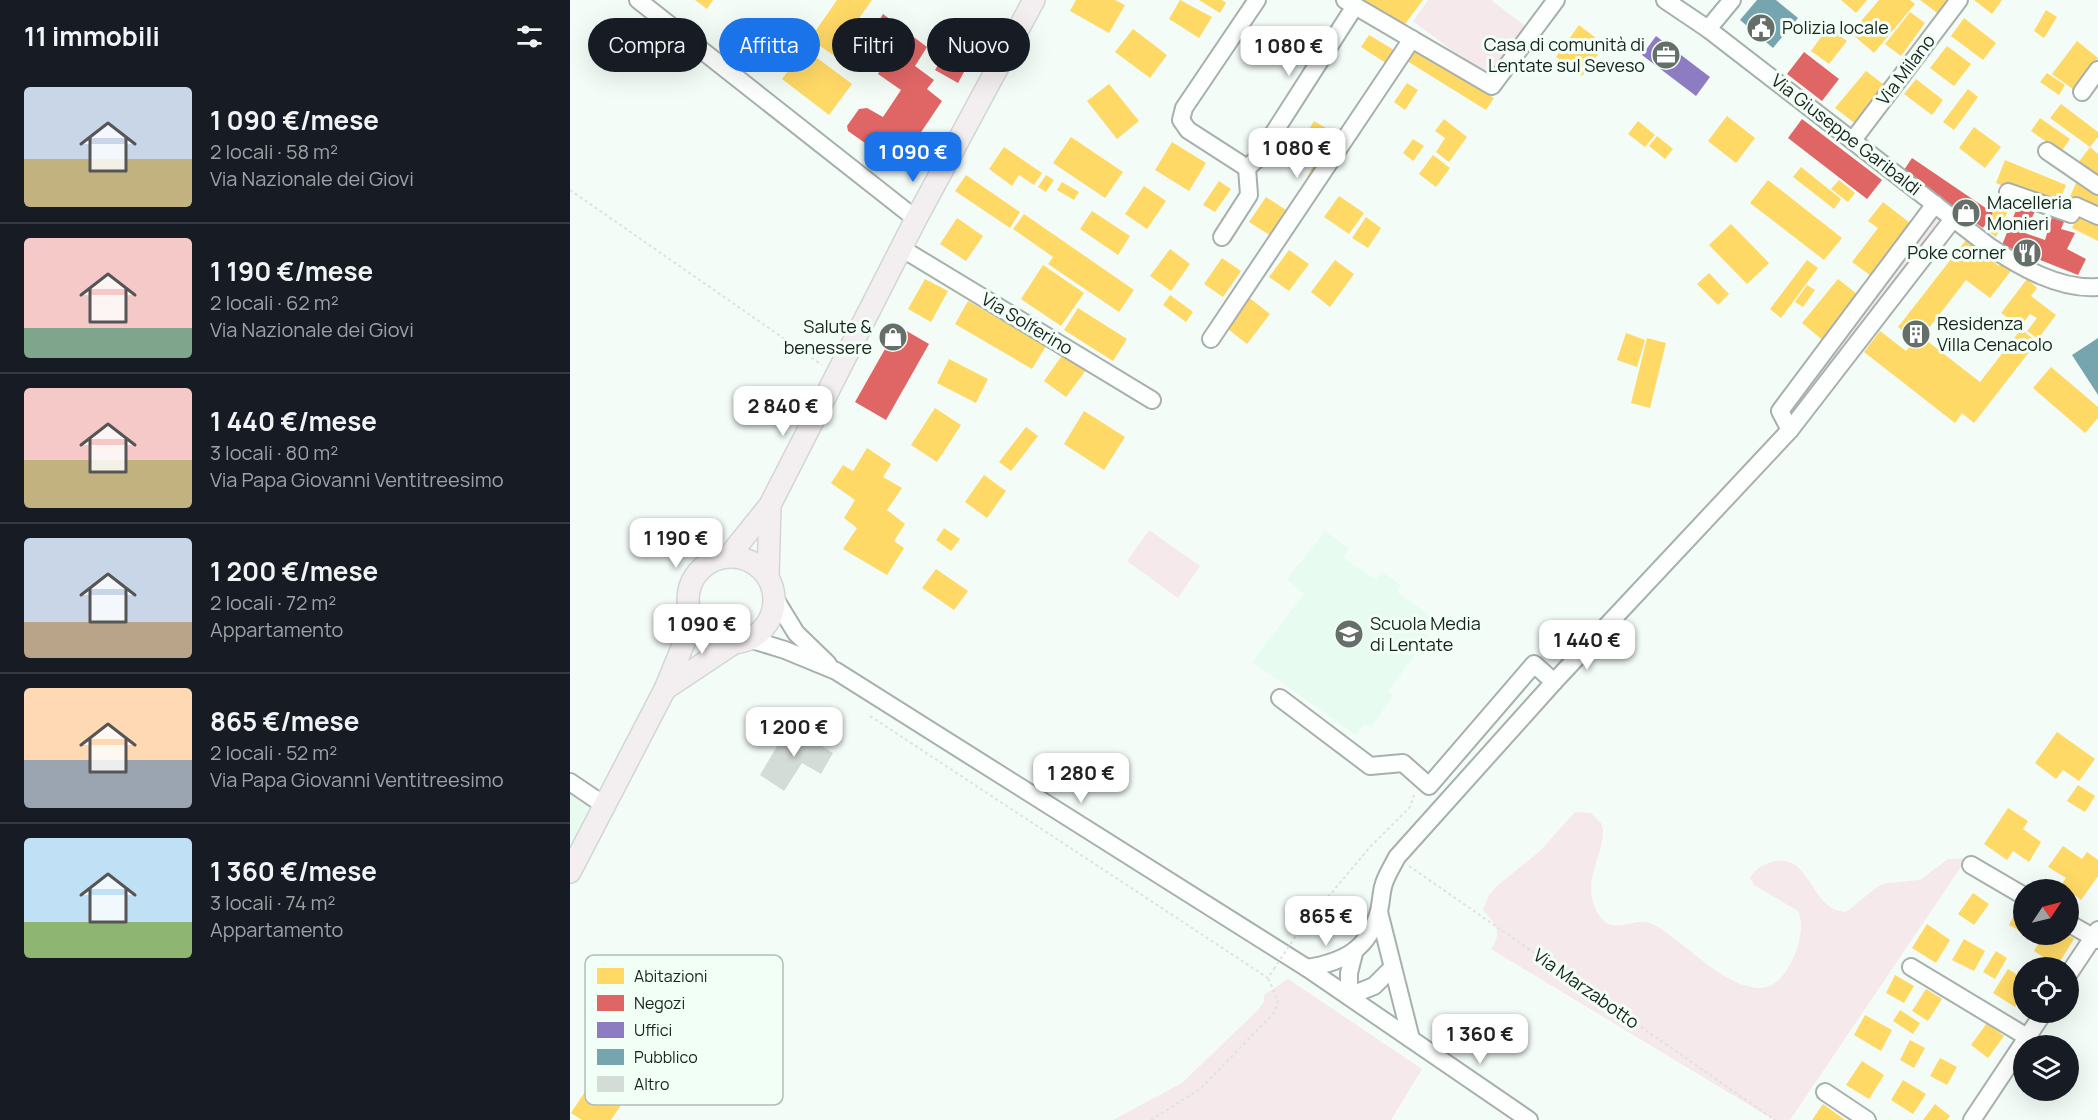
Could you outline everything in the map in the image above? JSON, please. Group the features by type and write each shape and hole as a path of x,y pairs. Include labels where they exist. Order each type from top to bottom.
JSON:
{"main road":[{"path":"729,556 770,505 916,219 1034,0"},
{"path":"665,689 767,623 773,611 774,597 768,577 770,505"},
{"path":"741,641 709,637 693,621 688,600 694,577 710,562 729,556 751,561 768,577"},
{"path":"570,872 665,689 693,621"}],"street":[{"path":"638,0 916,219"},
{"path":"1247,168 1188,130 1181,120 1184,108 1257,0"},
{"path":"1247,168 1257,159 1350,3 1492,86 1556,0"},
{"name":"Via Giuseppe Garibaldi","path":"1665,0 1708,29 1997,251 2027,268 2070,285 2098,287"},
{"path":"1708,29 1732,0"},
{"name":"Via Milano","path":"1852,140 1959,0"},
{"path":"1211,339 1412,39"},
{"path":"2082,92 2098,70"},
{"path":"2046,151 2098,186"},
{"path":"1222,237 1249,195 1247,168"},
{"path":"2008,192 2071,214 2076,206 2098,216"},
{"path":"1790,430 1780,411 1935,204"},
{"path":"1307,968 1332,963 1354,953 1367,940 1379,912 1383,886 1397,857 1554,682 1790,430 1953,219"},
{"name":"Via Solferino","path":"901,248 1152,400"},
{"path":"774,597 796,633 836,671"},
{"path":"741,641 785,650 836,671 1307,968 1529,1120"},
{"path":"1280,698 1370,766 1403,763 1428,786 1534,664 1554,682"},
{"path":"570,782 604,805"},
{"path":"1971,865 2013,890"},
{"path":"1379,912 1411,1039"},
{"path":"2079,928 2096,936 2079,960"},
{"path":"1349,996 1349,973 1354,953"},
{"path":"1349,996 1374,986 1392,968"},
{"path":"1911,968 2024,1035"},
{"path":"1972,1120 2013,1058"},
{"path":"1825,1092 1867,1120"}],"path":[{"path":"570,190 836,375"},
{"path":"870,716 1268,978 1278,1001 1274,1013 1200,1089 1151,1120"},
{"path":"1268,978 1297,934 1370,847 1410,807 1417,776"},
{"name":"Via Marzabotto","path":"1397,857 1775,1120"}],"shaded area":[{"path":"1428,0 1491,0 1525,26 1487,77 1413,21"},
{"path":"1937,213 1944,218 1792,417 1787,413"},
{"path":"1149,530 1200,566 1178,598 1127,561"},
{"name":"Scuola Media di Lentate","path":"1325,531 1349,548 1343,558 1376,580 1382,572 1401,585 1397,592 1433,618 1423,632 1428,636 1388,692 1393,696 1371,727 1365,724 1356,735 1252,662 1304,594 1287,579"},
{"path":"570,786 601,806 570,866"},
{"path":"1575,812 1591,813 1601,823 1603,830 1591,888 1592,899 1602,919 1609,924 1616,925 1638,922 1652,924 1733,981 1761,988 1771,986 1780,979 1794,957 1801,931 1798,911 1754,885 1750,878 1765,864 1785,861 1795,865 1824,902 1834,909 1846,912 1877,887 1887,883 1920,880 1948,859 1967,858 1790,1120 1774,1120 1491,949 1497,933 1494,924 1483,910 1489,895 1541,850"},
{"path":"1288,979 1422,1069 1391,1120 1113,1120 1182,1083 1260,1008 1264,995"}],"building: Abitazioni":[{"path":"695,0 713,0 707,9"},
{"path":"837,0 872,0 859,18 832,18 832,54 820,46 820,25"},
{"path":"1076,0 1115,0 1125,5 1109,33 1070,11"},
{"path":"1180,0 1212,17 1199,38 1169,19"},
{"path":"1199,0 1222,0 1226,3 1220,13"},
{"path":"1359,0 1423,0 1402,28"},
{"path":"1841,0 1867,0 1856,13"},
{"path":"1879,0 1910,0 1915,4 1874,53 1851,33"},
{"path":"1920,0 1951,0 1940,15"},
{"path":"1974,0 2002,0 1992,14"},
{"path":"2046,10 2057,17 2044,38 2034,31"},
{"path":"1910,12 1925,23 1901,56 1885,44"},
{"path":"1964,18 1996,43 1983,60 1951,36"},
{"path":"1579,25 1605,45 1582,76 1556,57"},
{"path":"1828,27 1847,41 1829,64 1811,51"},
{"path":"1133,29 1167,55 1150,78 1115,52"},
{"path":"1369,35 1394,50 1386,63 1361,47"},
{"path":"2077,41 2098,58 2074,90 2052,74"},
{"path":"1947,46 1971,64 1954,86 1930,68"},
{"path":"1415,48 1494,98 1486,110 1407,61"},
{"path":"820,60 832,69 832,72 836,72 852,84 829,115 782,79 787,72 820,72"},
{"path":"1866,71 1887,87 1857,125 1835,108"},
{"path":"2047,73 2065,85 2059,95 2040,82"},
{"path":"1916,79 1943,100 1932,115 1904,94"},
{"path":"1407,83 1418,90 1405,110 1394,102"},
{"path":"1109,84 1139,121 1117,139 1087,101"},
{"path":"1968,89 1978,97 1954,130 1943,122"},
{"path":"2061,104 2098,132 2098,137 2090,147 2050,118"},
{"path":"1727,116 1755,138 1736,163 1708,141"},
{"path":"2040,118 2070,139 2061,152 2031,131"},
{"path":"1444,119 1467,137 1449,162 1436,152 1445,138 1435,131"},
{"path":"1314,121 1336,134 1322,158 1300,145"},
{"path":"1638,121 1655,135 1645,147 1628,134"},
{"path":"1974,127 2001,147 1985,168 1959,148"},
{"path":"1657,136 1673,149 1665,159 1649,146"},
{"path":"1071,137 1123,172 1105,198 1053,163"},
{"path":"1413,139 1424,146 1413,161 1403,153"},
{"path":"1172,142 1206,163 1189,191 1155,170"},
{"path":"1004,147 1042,173 1034,185 1019,175 1012,186 989,169"},
{"path":"2090,147 2098,154 2098,184 2075,167"},
{"path":"1433,155 1450,168 1436,187 1419,174"},
{"path":"1317,160 1324,165 1314,181 1307,177"},
{"path":"2005,160 2066,185 2057,208 1996,183"},
{"path":"1801,167 1841,199 1834,209 1793,177"},
{"path":"966,175 1020,212 1010,228 955,191"},
{"path":"1046,175 1054,180 1046,192 1038,187"},
{"path":"1768,180 1842,238 1824,260 1750,203"},
{"path":"1839,180 1855,193 1848,202 1831,189"},
{"path":"1219,181 1231,189 1215,212 1203,205"},
{"path":"1062,182 1079,192 1074,200 1057,190"},
{"path":"2076,183 2098,193 2098,212 2069,199"},
{"path":"1144,186 1166,201 1147,229 1125,214"},
{"path":"1339,196 1364,213 1349,234 1324,217"},
{"path":"2002,196 2013,200 1996,237 1985,229"},
{"path":"1266,197 1289,212 1273,237 1249,222"},
{"path":"1883,202 1914,226 1874,278 1852,262 1878,228 1868,221"},
{"path":"2080,210 2098,219 2098,241 2072,228"},
{"path":"1092,211 1130,236 1118,255 1080,229"},
{"path":"1024,214 1134,290 1119,312 1048,264 1053,257 1013,229"},
{"path":"1366,217 1381,228 1368,248 1352,238"},
{"path":"957,218 983,236 966,261 940,244"},
{"path":"1731,224 1769,263 1747,284 1709,245"},
{"name":"Residenza Villa Cenacolo","path":"1966,240 1999,266 2004,259 2014,267 1990,298 1966,280 1922,337 1980,382 2021,329 2037,342 1974,423 1962,413 1955,423 1864,352 1880,331 1906,351 1915,340 1898,327"},
{"path":"1170,249 1190,264 1171,291 1150,276"},
{"path":"1289,250 1309,264 1289,291 1269,277"},
{"path":"1222,258 1241,271 1223,297 1204,284"},
{"path":"1335,260 1354,274 1330,307 1311,292"},
{"path":"1807,260 1818,268 1781,318 1770,309"},
{"path":"1043,265 1084,293 1061,326 1021,299"},
{"path":"1709,273 1729,294 1718,305 1697,284"},
{"path":"925,279 948,291 931,322 908,309"},
{"path":"1838,279 1862,298 1825,342 1802,323"},
{"path":"2027,279 2037,288 2031,296 2056,315 2038,339 2027,331 2037,318 2030,314 2020,327 2001,313"},
{"path":"1807,285 1815,290 1803,307 1795,302"},
{"path":"1170,295 1193,312 1186,322 1163,305"},
{"path":"1247,296 1270,314 1247,344 1224,326"},
{"path":"968,301 1046,346 1032,369 955,324"},
{"path":"1078,308 1127,339 1113,361 1064,330"},
{"path":"1626,333 1645,340 1637,367 1617,360"},
{"path":"1647,338 1666,343 1650,408 1631,403"},
{"path":"1063,354 1086,370 1066,397 1044,381"},
{"path":"949,359 988,379 976,403 937,383"},
{"path":"2051,367 2098,407 2098,418 2085,433 2033,388"},
{"path":"935,408 961,425 937,462 911,445"},
{"path":"1084,411 1125,437 1104,470 1064,444"},
{"path":"1026,427 1038,436 1011,471 999,462"},
{"path":"867,448 891,464 883,477 902,488 887,510 905,524 894,541 904,548 887,575 843,549 857,528 844,518 855,500 831,483 843,465 853,471"},
{"path":"984,475 1006,491 987,518 965,502"},
{"path":"944,528 960,539 951,551 936,540"},
{"path":"936,569 968,591 954,610 922,588"},
{"path":"2057,732 2095,759 2079,781 2063,770 2056,779 2035,763"},
{"path":"2078,785 2095,796 2085,812 2067,801"},
{"path":"2008,808 2028,821 2023,829 2041,842 2029,862 2013,851 2007,860 1984,844"},
{"path":"2063,846 2082,859 2087,852 2098,860 2098,876 2081,900 2079,898 2079,879 2065,879 2048,867"},
{"path":"1973,893 1989,904 1974,925 1958,914"},
{"path":"1927,924 1950,940 1936,963 1912,948"},
{"path":"1964,939 1985,951 1974,971 1952,960"},
{"path":"2038,945 2070,945 2063,957 2043,957 2034,951"},
{"path":"1996,951 2007,958 1995,979 1983,972"},
{"path":"2008,969 2013,972 2013,1006 1993,993"},
{"path":"1895,975 1914,986 1904,1003 1886,993"},
{"path":"1926,989 1942,999 1928,1021 1912,1011"},
{"path":"1900,1010 1920,1023 1913,1034 1893,1021"},
{"path":"1865,1015 1892,1030 1881,1051 1854,1035"},
{"path":"1987,1023 2004,1036 1988,1058 1971,1045"},
{"path":"1910,1040 1925,1048 1914,1068 1900,1060"},
{"path":"1940,1058 1957,1067 1947,1085 1930,1076"},
{"path":"1862,1061 1884,1075 1869,1099 1846,1085"},
{"path":"1903,1080 1926,1094 1913,1114 1891,1100"},
{"path":"585,1092 585,1105 621,1105 611,1120 582,1120 571,1113"},
{"path":"1823,1104 1845,1120 1812,1120"},
{"path":"1935,1104 1950,1116 1947,1120 1923,1120"}],"building: Negozi":[{"path":"915,38 927,47 915,66"},
{"path":"1804,52 1839,79 1822,101 1787,74"},
{"path":"915,66 934,80 927,89 942,101 901,162 890,165 875,156 875,150 848,131 847,126 859,109 867,108 883,117 901,90 878,74 879,72 915,72"},
{"path":"939,72 964,72 958,83"},
{"path":"1802,119 1882,180 1867,199 1788,138"},
{"path":"1912,158 1993,213 1983,228 1902,173"},
{"path":"2019,203 2035,211 2025,233 2045,240 2053,214 2066,217 2061,229 2075,233 2067,249 2086,259 2078,275 2002,245"},
{"path":"898,326 929,344 886,420 855,402"}],"building: Uffici":[{"path":"1656,36 1710,77 1696,96 1642,55"}],"building: Pubblico":[{"path":"1757,0 1776,0 1798,18 1773,48 1740,20"},
{"path":"2098,338 2098,395 2072,355"}],"building: Altro":[{"path":"789,726 833,753 821,774 802,763 784,791 760,775"}],"place":[{"name":"Polizia locale","path":"1761,28"},
{"name":"Casa di comunità di Lentate sul Seveso","path":"1666,55"},
{"name":"Macelleria Monieri","path":"1966,213"},
{"name":"Poke corner","path":"2027,253"},
{"name":"Residenza Villa Cenacolo","path":"1916,334"},
{"name":"Salute & benessere","path":"893,337"},
{"name":"Scuola Media di Lentate","path":"1349,634"}]}
